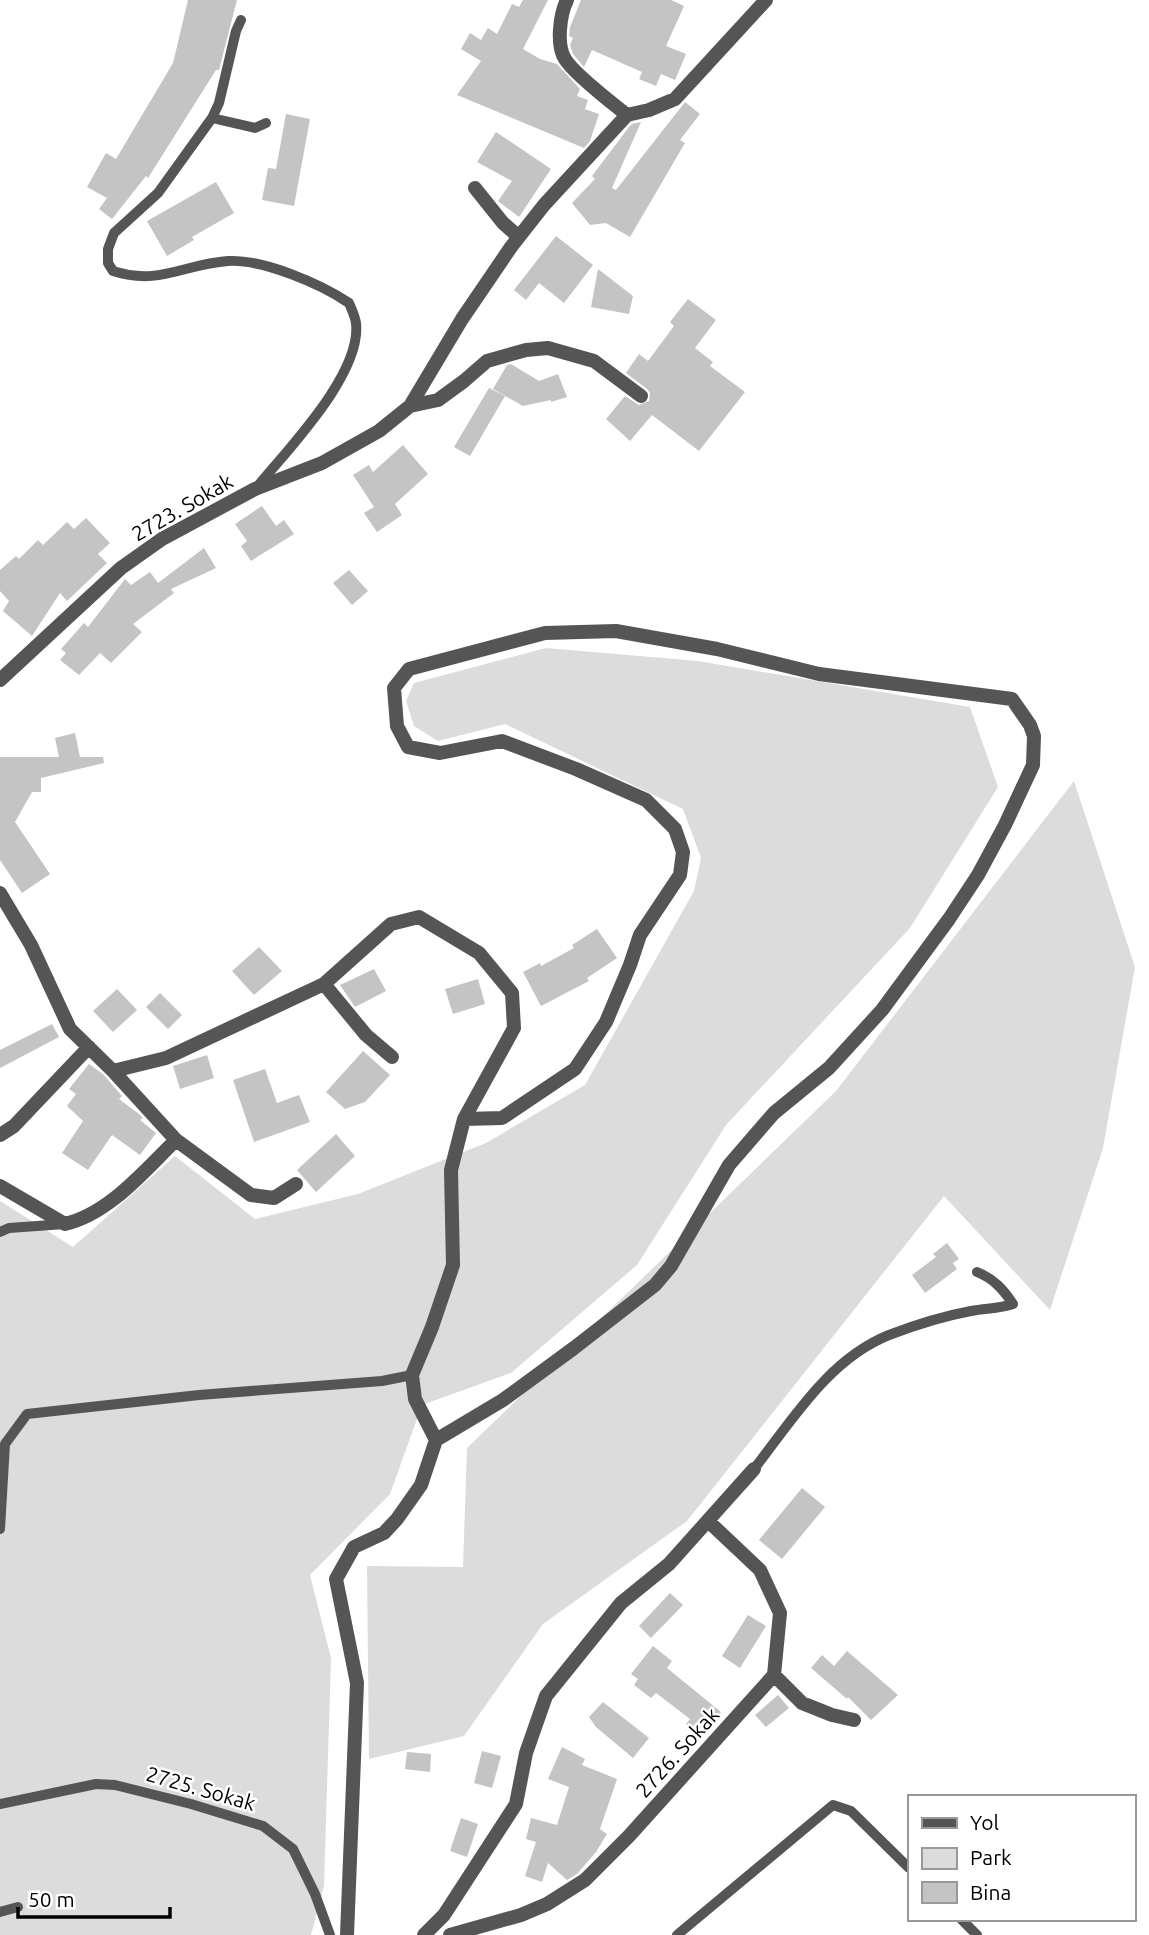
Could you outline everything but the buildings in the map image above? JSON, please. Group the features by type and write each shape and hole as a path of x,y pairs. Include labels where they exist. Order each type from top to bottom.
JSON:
{"street":[{"path":"568,0 561,26 561,45 565,59 627,116"},
{"name":"2723. Sokak","path":"0,680 121,568 162,539 255,489 322,463 379,431 410,406 462,319 544,205 627,116 675,99 766,0"},
{"path":"475,188 503,223 519,237"},
{"name":"2723. Sokak","path":"410,406 438,400 487,361 526,349 548,348 594,361 641,396"},
{"path":"347,1935 357,1683 336,1579 354,1547 384,1533 421,1485 436,1440 503,1400 655,1285 671,1266 729,1165 774,1113 829,1068 881,1010 949,919 978,875 1024,786 1033,765 1035,751 1034,736 1023,712 1012,699 818,674 717,649 617,631 545,633 409,669 394,688 397,726 408,747 440,753 502,741 576,769 646,800 675,828 683,852 680,875 640,935 631,965 606,1022 575,1069 502,1118 464,1118"},
{"path":"0,893 31,945 70,1029 114,1071 176,1140 251,1195 274,1198 296,1184"},
{"path":"114,1071 166,1058 324,984 391,924 419,917 479,953 512,993 514,1028 464,1118 451,1170 453,1265 412,1375 415,1399 436,1440"},
{"path":"324,984 366,1035 392,1057"},
{"path":"0,1135 13,1126 89,1047"},
{"path":"0,1186 65,1224 78,1221 123,1192 176,1140"},
{"path":"424,1935 444,1916 516,1804 526,1753 546,1696 621,1603 669,1564 754,1469"},
{"path":"708,1521 760,1570 780,1613 774,1675 802,1703 854,1720"},
{"name":"2726. Sokak","path":"450,1935 521,1915 547,1904 585,1880 629,1836 774,1675"}],"lane":[{"path":"241,20 219,103 212,118 158,193 114,233 108,249 108,263 113,271 130,277 149,277 229,261 251,264 272,269 349,303 357,326 351,358 341,380 255,489"},
{"path":"212,118 256,128 266,123"},
{"path":"0,1231 65,1224"},
{"path":"754,1469 809,1398 843,1362 888,1336 972,1311 1013,1304 997,1284 977,1272"},
{"path":"0,1529 5,1444 27,1414 199,1395 382,1381 412,1375"},
{"name":"2725. Sokak","path":"0,1804 96,1784 115,1785 263,1826 293,1849 315,1894 330,1935"},
{"path":"677,1935 833,1805 851,1811 908,1867"},
{"path":"0,1912 18,1907"},
{"path":"963,1921 977,1935"}],"green space":[{"path":"546,648 698,661 970,707 998,787 910,928 726,1125 637,1265 511,1373 422,1405 390,1494 310,1575 331,1658 324,1886 311,1935 0,1935 0,1201 73,1247 175,1156 255,1219 358,1194 486,1143 585,1085 694,891 701,858 683,809 505,724 438,741 414,726 406,701 414,683"},
{"path":"1074,781 1135,967 1103,1148 1050,1310 944,1196 687,1521 543,1624 464,1736 369,1759 367,1566 463,1567 467,1448 836,1091"}]}
